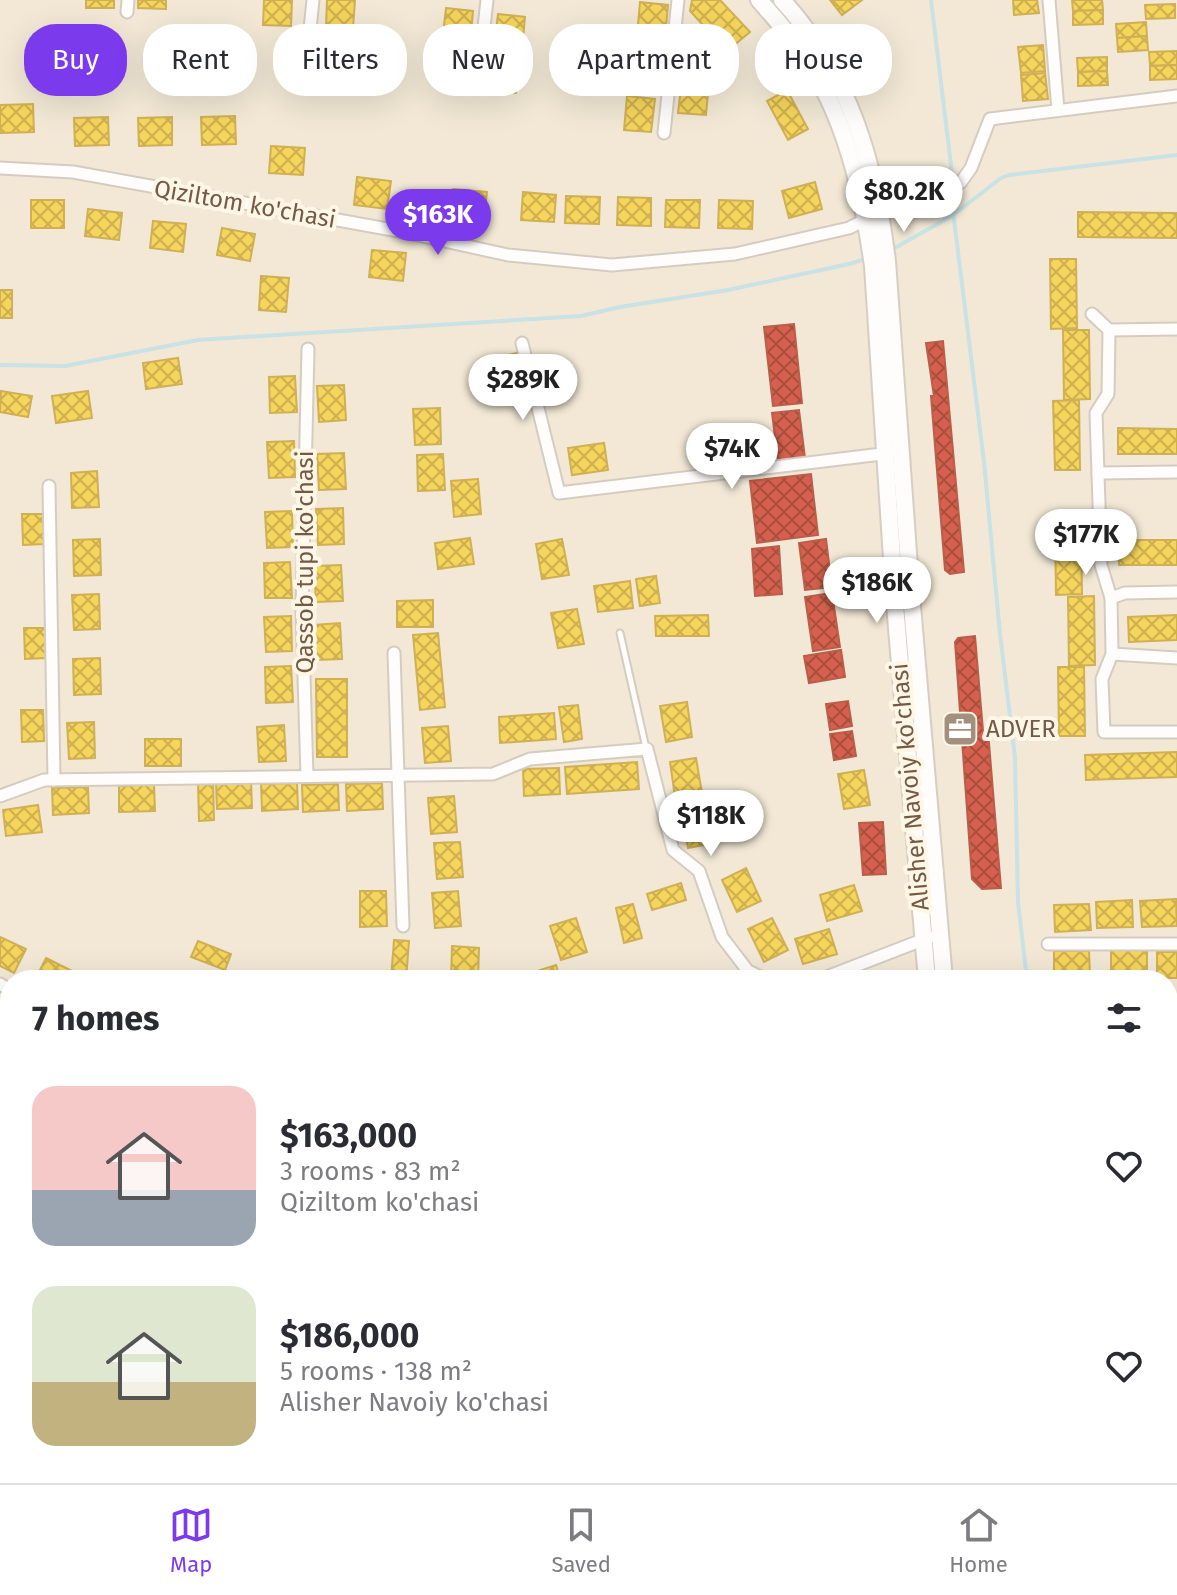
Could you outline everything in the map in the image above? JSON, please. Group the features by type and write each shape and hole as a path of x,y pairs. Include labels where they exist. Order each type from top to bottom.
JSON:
{"main road":[{"name":"Alisher Navoiy ko'chasi","path":"759,0 802,53 827,97 873,215"},
{"name":"Alisher Navoiy ko'chasi","path":"782,0 810,34 848,101 866,146 880,263 931,936 928,970"},
{"name":"Alisher Navoiy ko'chasi","path":"931,936 941,970"}],"street":[{"path":"311,24 313,0"},
{"path":"484,24 487,0"},
{"path":"664,133 678,0"},
{"path":"1049,0 1058,110 1177,96"},
{"name":"Qiziltom ko'chasi","path":"0,168 73,172 404,232 508,255 612,265 735,254 849,228 873,215 938,199 961,182 971,168 990,119 1058,110"},
{"path":"1092,314 1109,330 1177,329"},
{"path":"1109,330 1108,394 1096,413 1101,565 1111,598 1112,654 1102,679 1104,732 1177,732"},
{"path":"522,343 559,493 893,453"},
{"name":"Qassob tupi ko'chasi","path":"307,776 302,609 308,349"},
{"path":"1098,473 1177,472"},
{"path":"49,486 54,780"},
{"path":"1111,598 1125,593 1177,592"},
{"path":"394,653 403,926"},
{"path":"1112,654 1129,658 1177,658"},
{"path":"0,796 44,780 493,774 530,759 647,749 673,850 699,871 722,937 747,970"},
{"path":"844,970 931,936"},
{"path":"1048,944 1177,944"}],"lane":[{"path":"620,633 647,749"}],"shaded area":[{"path":"0,0 1177,0 1177,970 0,970"}],"building: Homes":[{"path":"86,0 114,0 114,8 86,8"},
{"path":"138,0 166,0 166,9 138,8"},
{"path":"264,0 292,0 291,24 263,25"},
{"path":"327,0 355,0 353,24 326,24"},
{"path":"692,0 720,0 750,32 739,41 739,24 702,24 690,11"},
{"path":"830,0 862,0 842,15"},
{"path":"1013,0 1037,0 1039,13 1014,15"},
{"path":"1072,0 1102,0 1103,10 1073,11"},
{"path":"640,2 668,5 666,24 638,24"},
{"path":"1175,4 1175,18 1146,19 1145,5"},
{"path":"446,8 473,11 472,24 444,24"},
{"path":"1103,10 1103,24 1073,25 1073,11"},
{"path":"498,14 525,17 524,24 497,24"},
{"path":"1146,22 1147,36 1117,38 1116,24"},
{"path":"1147,36 1148,50 1118,52 1117,38"},
{"path":"1043,45 1045,71 1021,73 1018,47"},
{"path":"1177,51 1177,65 1150,66 1149,52"},
{"path":"1107,57 1107,71 1078,72 1077,58"},
{"path":"1177,65 1177,79 1150,80 1150,66"},
{"path":"1107,71 1108,85 1078,86 1078,72"},
{"path":"1045,73 1048,99 1023,101 1021,75"},
{"path":"627,96 655,99 651,132 624,130"},
{"path":"680,96 708,96 706,115 678,113"},
{"path":"776,96 790,96 808,129 788,140 767,101"},
{"path":"33,104 34,132 0,133 0,105"},
{"path":"235,116 236,144 202,145 201,117"},
{"path":"108,117 109,145 75,146 74,118"},
{"path":"172,117 172,145 139,146 138,118"},
{"path":"271,146 305,148 303,175 269,173"},
{"path":"357,177 391,181 387,209 354,205"},
{"path":"815,182 822,209 789,218 782,191"},
{"path":"453,189 487,192 484,219 451,217"},
{"path":"523,192 556,195 554,222 521,220"},
{"path":"566,196 600,197 599,224 565,223"},
{"path":"618,197 651,198 651,226 617,225"},
{"path":"31,200 64,200 64,228 31,228"},
{"path":"666,200 700,200 699,228 665,227"},
{"path":"719,200 753,201 752,229 718,228"},
{"path":"88,209 122,213 119,240 85,236"},
{"path":"1078,212 1177,213 1177,238 1078,237"},
{"path":"153,221 186,224 183,252 150,248"},
{"path":"222,228 255,234 250,261 217,255"},
{"path":"372,250 406,253 403,281 369,277"},
{"path":"1050,259 1076,259 1077,328 1051,329"},
{"path":"261,276 289,278 286,312 259,310"},
{"path":"0,290 12,290 12,318 0,318"},
{"path":"1063,330 1089,330 1090,399 1064,400"},
{"path":"517,353 525,388 499,394 491,359"},
{"path":"178,358 182,384 146,389 143,363"},
{"path":"295,376 297,412 270,413 269,377"},
{"path":"344,385 346,420 319,422 317,386"},
{"path":"1,391 32,396 28,417 0,412"},
{"path":"88,391 92,418 56,423 52,396"},
{"path":"1079,400 1080,470 1055,470 1053,401"},
{"path":"440,408 441,444 415,445 413,409"},
{"path":"1118,428 1177,429 1177,454 1118,454"},
{"path":"294,441 295,477 269,478 267,442"},
{"path":"604,443 608,470 572,475 568,448"},
{"path":"344,453 346,489 319,490 317,454"},
{"path":"443,454 445,490 418,491 417,455"},
{"path":"97,471 99,507 72,508 71,473"},
{"path":"478,479 481,514 454,517 451,481"},
{"path":"343,508 344,544 318,545 316,509"},
{"path":"292,511 293,547 267,548 265,512"},
{"path":"22,514 43,514 44,544 23,545"},
{"path":"1055,525 1081,525 1082,594 1056,595"},
{"path":"470,538 474,564 438,569 435,543"},
{"path":"100,539 101,575 74,576 73,540"},
{"path":"562,539 569,575 542,579 536,544"},
{"path":"1119,540 1177,540 1177,565 1119,565"},
{"path":"290,562 292,598 265,598 264,563"},
{"path":"341,565 343,601 316,602 314,566"},
{"path":"656,576 660,603 640,606 636,579"},
{"path":"630,581 633,608 598,612 594,586"},
{"path":"99,594 100,629 74,630 72,595"},
{"path":"1094,596 1095,665 1069,666 1068,597"},
{"path":"433,600 433,627 397,627 397,601"},
{"path":"577,609 584,644 558,648 551,613"},
{"path":"708,615 709,636 656,636 655,616"},
{"path":"1177,615 1177,640 1129,642 1128,617"},
{"path":"291,616 292,651 266,652 264,617"},
{"path":"340,623 342,659 315,660 314,625"},
{"path":"24,628 45,628 46,658 25,659"},
{"path":"438,633 445,707 420,710 413,635"},
{"path":"100,658 101,694 74,695 73,659"},
{"path":"291,666 293,702 266,703 265,667"},
{"path":"1058,667 1084,667 1085,736 1059,736"},
{"path":"316,679 347,679 347,757 317,757"},
{"path":"687,702 692,737 666,742 660,706"},
{"path":"578,705 582,739 564,742 559,707"},
{"path":"21,710 43,710 44,741 22,742"},
{"path":"554,713 556,739 500,743 499,717"},
{"path":"94,722 95,758 69,759 67,723"},
{"path":"284,725 286,761 259,762 257,727"},
{"path":"448,726 451,761 425,763 422,728"},
{"path":"145,739 181,739 181,766 145,766"},
{"path":"1177,752 1177,777 1086,780 1085,755"},
{"path":"696,758 702,793 675,797 670,762"},
{"path":"637,762 639,789 567,794 565,767"},
{"path":"559,768 560,794 524,796 523,769"},
{"path":"864,770 870,805 844,809 838,774"},
{"path":"213,781 214,820 199,821 198,782"},
{"path":"251,781 252,808 217,809 216,783"},
{"path":"297,783 298,809 262,811 261,784"},
{"path":"382,783 383,809 347,811 346,784"},
{"path":"154,784 155,811 119,812 119,786"},
{"path":"338,784 339,810 303,812 302,785"},
{"path":"88,787 89,813 53,815 52,788"},
{"path":"454,796 457,832 431,834 428,798"},
{"path":"38,805 42,832 6,836 3,810"},
{"path":"709,808 714,843 688,848 682,813"},
{"path":"460,842 463,877 437,879 434,843"},
{"path":"746,868 761,901 737,912 722,880"},
{"path":"681,883 686,900 652,910 647,894"},
{"path":"854,885 862,911 827,921 820,895"},
{"path":"360,891 386,891 387,926 360,927"},
{"path":"458,891 461,926 435,928 432,893"},
{"path":"1176,899 1177,926 1142,927 1140,901"},
{"path":"1132,900 1133,927 1097,928 1096,902"},
{"path":"633,904 642,938 624,943 616,908"},
{"path":"1089,904 1091,930 1055,932 1054,905"},
{"path":"576,918 587,952 561,960 550,926"},
{"path":"772,918 788,950 764,962 748,929"},
{"path":"829,929 837,954 803,964 795,939"},
{"path":"0,937 26,949 16,970 0,966"},
{"path":"394,940 409,941 407,970 392,970"},
{"path":"198,941 231,954 225,970 191,957"},
{"path":"452,946 479,948 478,970 451,970"},
{"path":"1111,949 1147,949 1147,970 1111,970"},
{"path":"1054,951 1089,951 1090,970 1054,970"},
{"path":"1157,952 1177,952 1177,970 1157,970"},
{"path":"46,958 70,970 40,970"},
{"path":"556,965 558,970 541,970"}],"building: Shops":[{"path":"794,324 802,403 773,406 764,327"},
{"path":"943,341 964,572 950,574 945,570 931,396 934,396 926,343"},
{"path":"799,410 805,458 778,461 772,413"},
{"path":"811,474 818,535 757,543 750,481"},
{"path":"826,539 832,587 805,590 799,543"},
{"path":"779,546 782,594 755,596 752,549"},
{"path":"832,593 840,647 813,651 805,597"},
{"path":"975,636 983,731 988,731 1001,888 982,889 972,879 955,642 958,638"},
{"path":"841,650 845,677 809,683 804,656"},
{"path":"848,701 852,726 830,730 826,704"},
{"path":"852,731 856,756 834,760 830,734"},
{"path":"883,822 886,874 863,875 859,823"}],"waterway":[{"path":"931,0 951,186"},
{"path":"891,250 952,216 1009,175 1177,155"},
{"path":"951,195 984,462 1015,757 1018,902 1026,970"},
{"path":"0,365 65,366 198,340 581,316 728,290 868,258"}],"place":[{"name":"ADVER","path":"960,729"}]}
